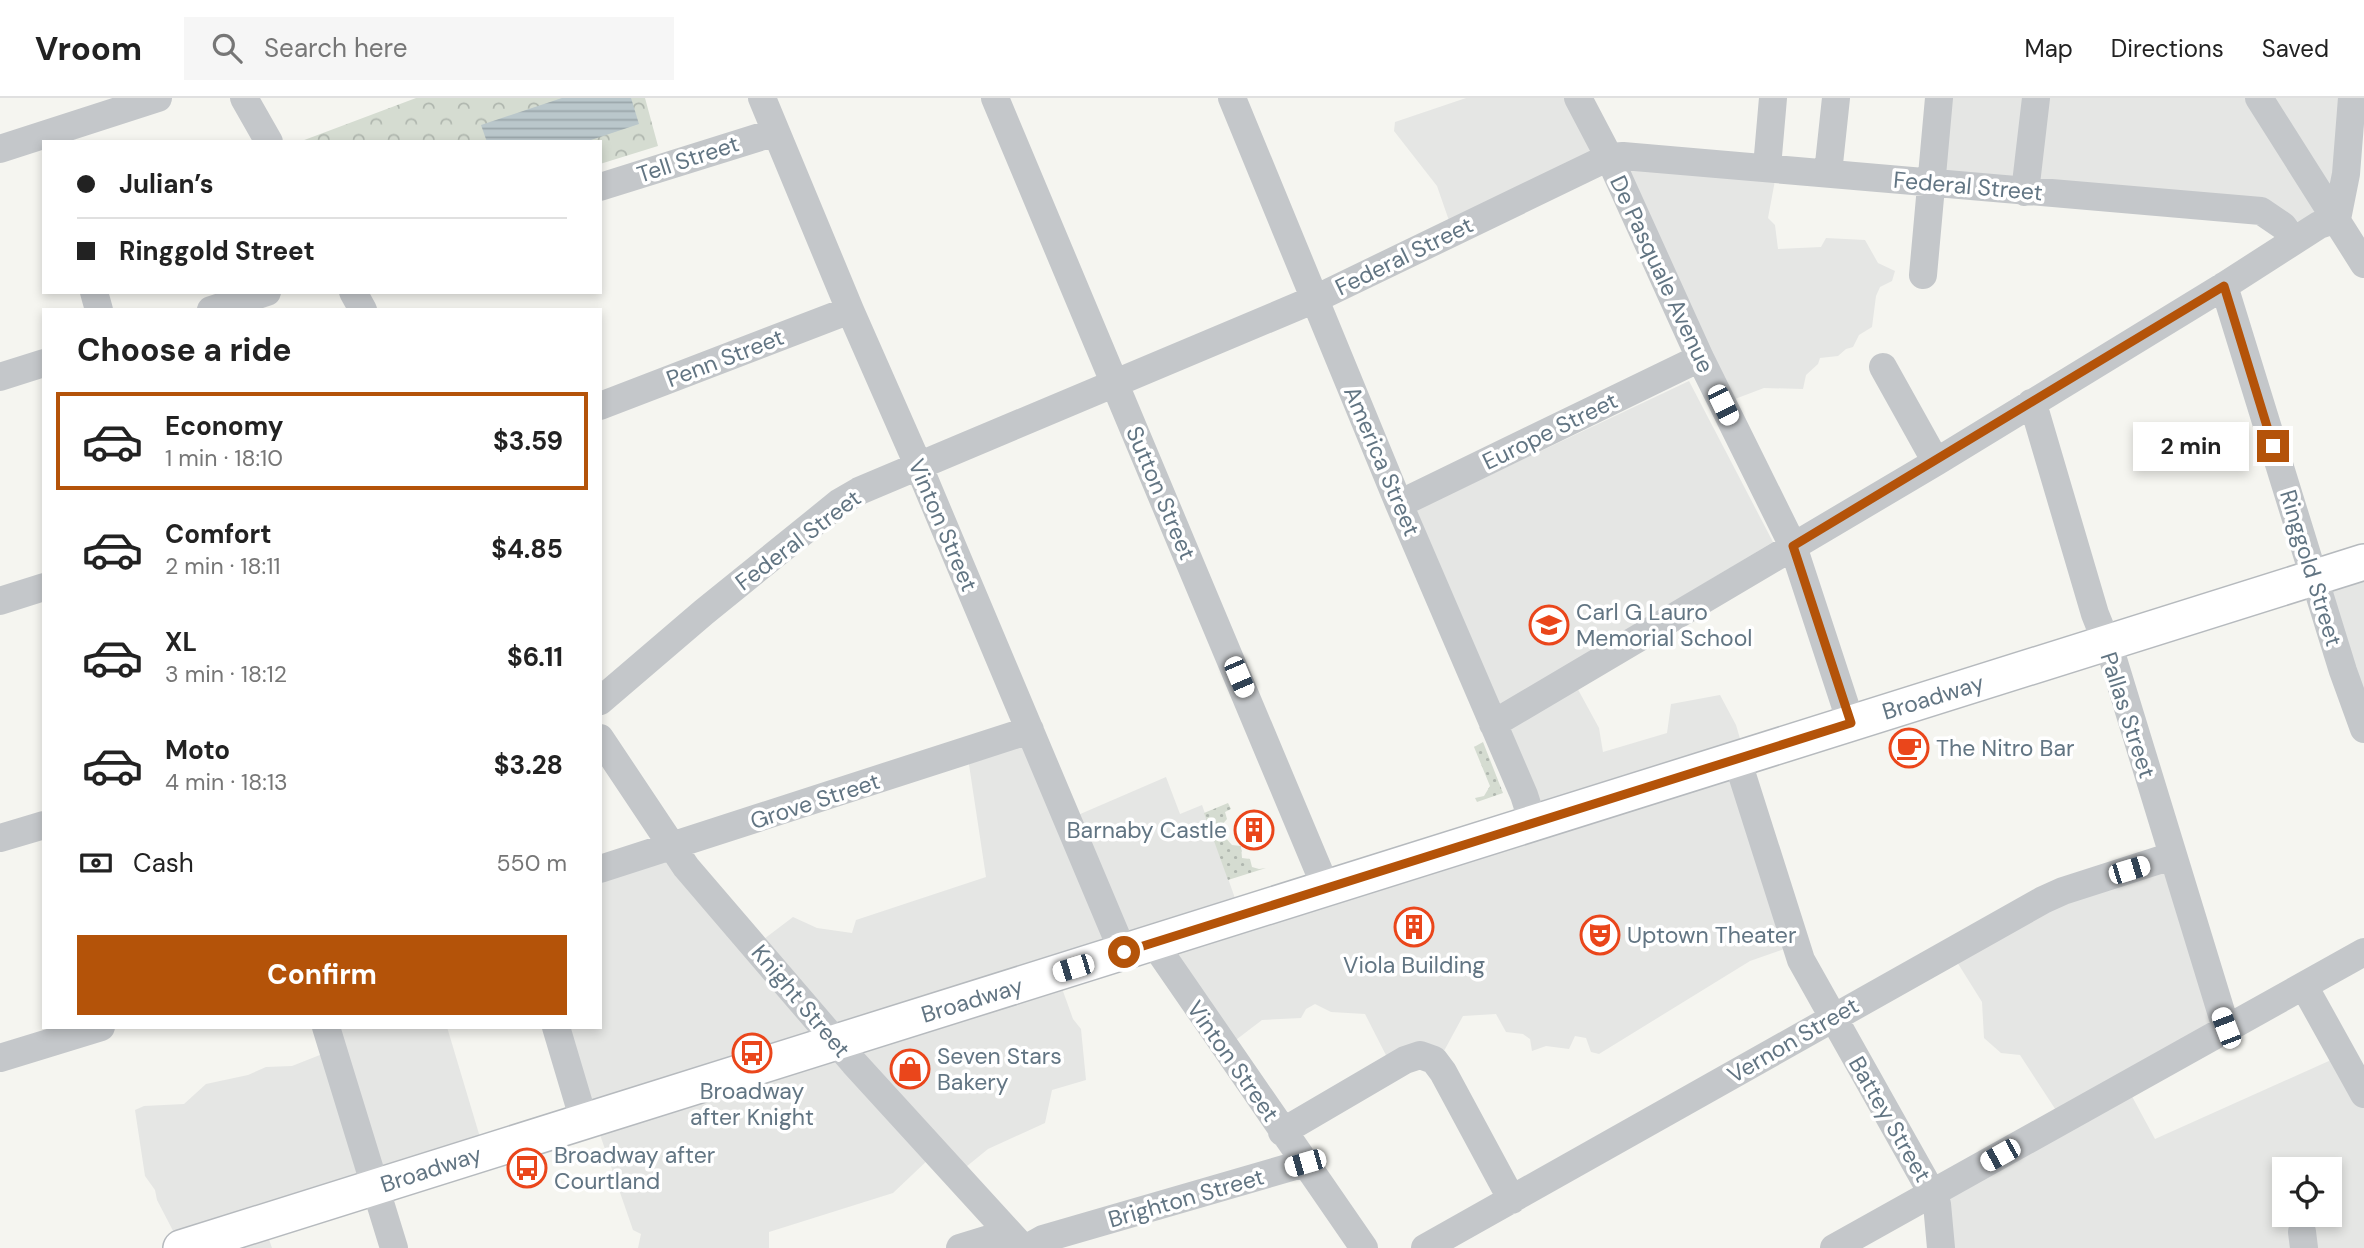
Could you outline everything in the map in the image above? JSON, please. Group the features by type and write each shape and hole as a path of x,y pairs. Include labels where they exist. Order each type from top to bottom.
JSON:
{"main road":[{"name":"Broadway","path":"181,1248 2364,562"}],"street":[{"path":"0,149 45,138 158,98"},
{"path":"244,98 268,140"},
{"name":"Vinton Street","path":"762,98 849,310 919,467 1030,730 1138,947 1282,1132 1364,1248"},
{"name":"Sutton Street","path":"995,98 1326,888"},
{"name":"America Street","path":"1232,98 1533,823"},
{"name":"De Pasquale Avenue","path":"1578,98 1609,157 1700,358 1793,546 1851,723"},
{"path":"1767,167 1773,98"},
{"path":"1828,173 1836,98"},
{"path":"1923,275 1939,98"},
{"path":"2025,192 2036,98"},
{"path":"2259,98 2351,222"},
{"path":"2352,98 2346,174 2351,222 2364,264"},
{"name":"Tell Street","path":"602,186 776,132"},
{"name":"Federal Street","path":"602,699 704,612 840,502 859,491 1315,299 1609,157 1767,167 2261,211 2283,226 2294,241"},
{"path":"1493,724 1936,462 2319,225 2351,222"},
{"name":"Ringgold Street","path":"2224,286 2364,730"},
{"path":"217,308 261,294"},
{"name":"Penn Street","path":"602,405 849,310"},
{"name":"Europe Street","path":"1399,504 1700,358"},
{"path":"0,376 42,364"},
{"path":"1883,367 1936,462"},
{"name":"Pallas Street","path":"2031,402 2226,1028"},
{"path":"0,601 42,588"},
{"name":"Grove Street","path":"602,868 1030,730"},
{"name":"Knight Street","path":"602,741 671,848 836,1042 1020,1243"},
{"name":"Battey Street","path":"1737,759 1794,943 1937,1203 1941,1248"},
{"path":"0,838 42,826"},
{"name":"Vernon Street","path":"1425,1248 2043,900 2172,856"},
{"path":"1834,1248 2364,952"},
{"path":"2304,986 2363,1089"},
{"path":"0,1058 94,1029"},
{"path":"327,1029 394,1248"},
{"path":"557,1029 584,1121"},
{"path":"1282,1132 1405,1060 1420,1055 1434,1060 1443,1072 1512,1200"},
{"name":"Brighton Street","path":"960,1248 1043,1240 1305,1163"}],"shaded area":[{"path":"562,98 631,98 639,124 591,140 486,140 481,125"},
{"path":"1466,98 1580,98 1611,158 1454,235 1437,186 1394,131 1395,122"},
{"path":"1940,98 2353,98 2334,227 2226,212 1936,186"},
{"path":"1617,162 1776,175 1768,218 1775,225 1778,249 1821,247 1826,238 1865,240 1878,263 1895,271 1892,281 1880,287 1876,296 1872,327 1859,335 1853,347 1838,356 1820,358 1818,364 1806,375 1803,389 1764,388 1727,402"},
{"name":"Carl G Lauro Memorial School","path":"1689,381 1773,542 1498,707 1414,511"},
{"path":"2364,567 2364,726 2319,584"},
{"path":"1575,684 1599,728 1603,752 1667,733 1671,704 1720,695 1736,725 1746,759 1793,946 1750,961 1599,1054 1591,1052 1586,1038 1575,1036 1569,1049 1546,1046 1532,1051 1530,1039 1523,1034 1506,1032 1496,1014 1463,1016 1438,1062 1389,1061 1365,1014 1331,1012 1315,1004 1306,1009 1301,1018 1262,1020 1224,1049 1148,951 1059,980 1073,1019 1081,1029 1086,1080 1052,1090 1045,1123 988,1149 956,1175 931,1157 893,1193 769,1232 769,1248 638,1248 641,1234 633,1230 597,1126 558,1029 602,1029 602,871 669,852 756,945 793,917 817,928 852,933 856,920 986,877 968,758 1031,735 1071,818 1166,777 1180,814 1202,805 1242,918 1526,831 1500,731"},
{"path":"2179,868 2228,1026 2128,1089 2155,1139 2340,1056 2364,1084 2364,1248 1938,1248 1934,1209 2063,1121 2020,1055 2001,1053 1984,1038 1982,1002 1957,962 2046,900"},
{"path":"328,1029 448,1029 485,1154 265,1228 272,1248 182,1248 157,1200 155,1190 145,1176 135,1110 144,1106 184,1104 206,1084 248,1075 266,1067 292,1066 330,1051"}],"green space":[{"path":"416,98 645,98 658,146 602,163 602,140 304,140"},
{"path":"1483,742 1503,793 1477,802 1475,798 1484,796 1490,786 1474,747"},
{"path":"1228,803 1231,809 1225,812 1227,819 1221,826 1221,833 1232,845 1241,846 1242,858 1250,859 1252,867 1266,868 1228,880 1204,813"}],"place":[{"name":"Carl G Lauro Memorial School","path":"1549,625"},
{"name":"The Nitro Bar","path":"1909,748"},
{"name":"Barnaby Castle","path":"1254,830"},
{"name":"Viola Building","path":"1414,927"},
{"name":"Uptown Theater","path":"1600,935"},
{"name":"Broadway after Knight","path":"752,1053"},
{"name":"Seven Stars Bakery","path":"910,1069"},
{"name":"Broadway after Courtland","path":"527,1168"}],"route":[{"path":"1124,952 1851,723 1793,546 2224,286 2273,446"}]}
